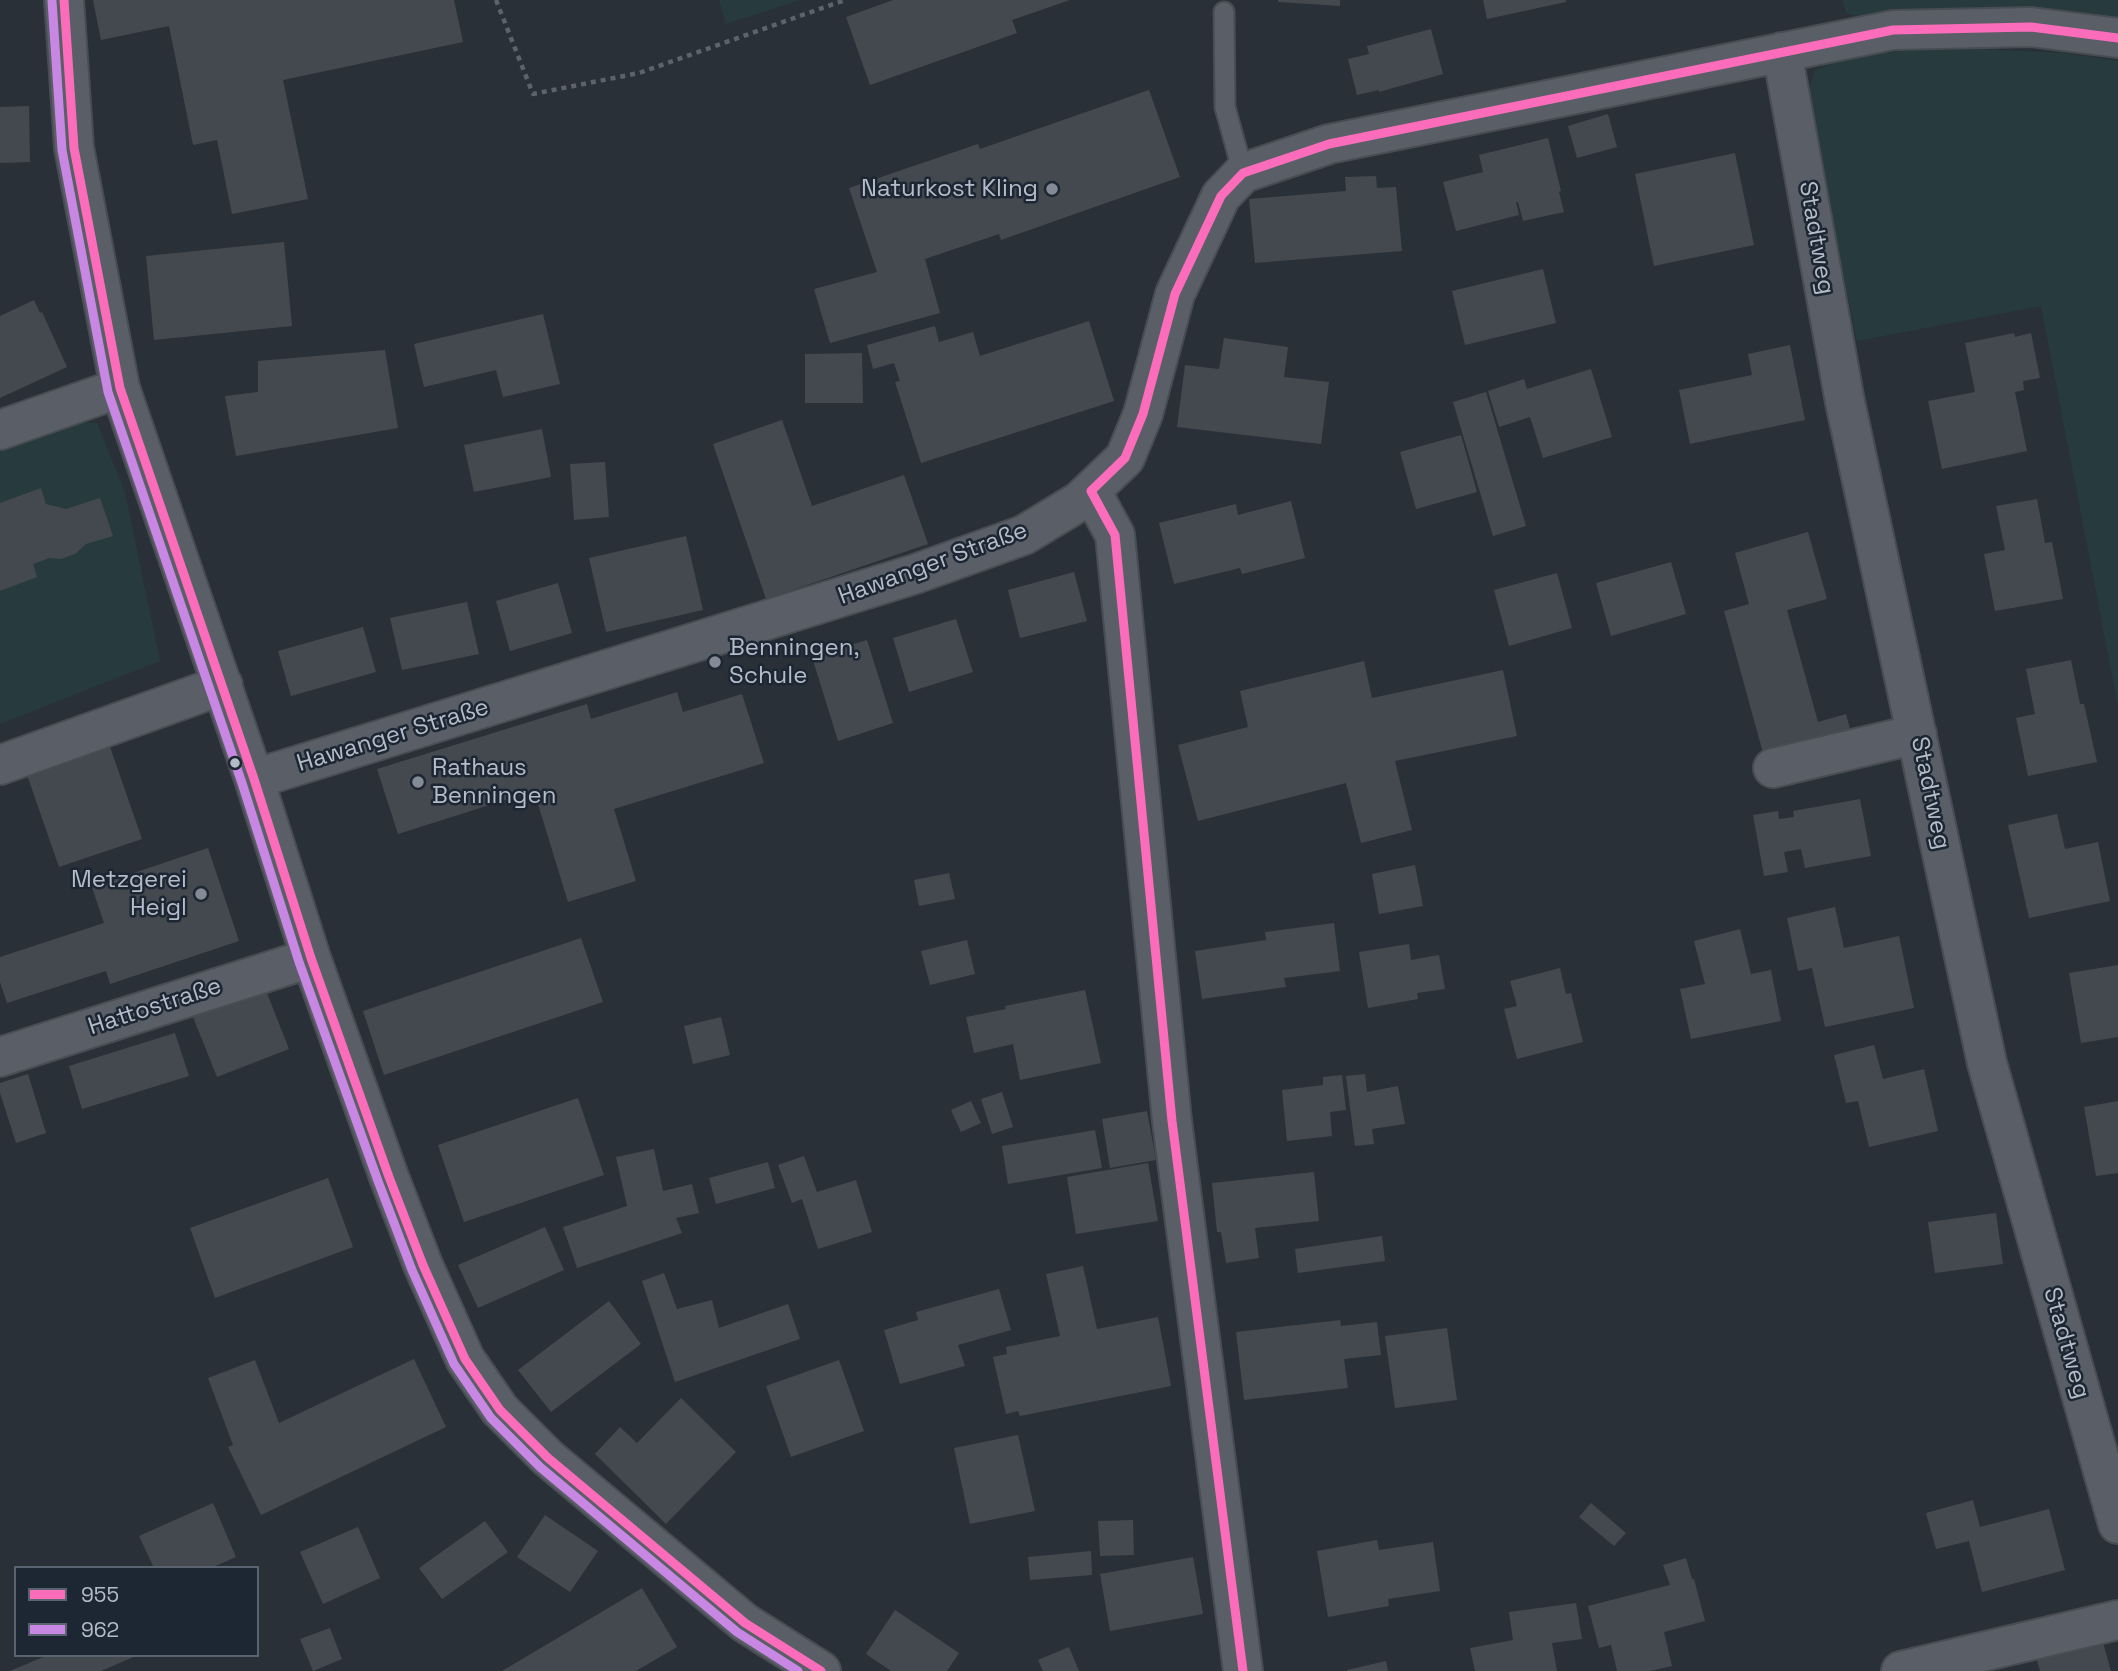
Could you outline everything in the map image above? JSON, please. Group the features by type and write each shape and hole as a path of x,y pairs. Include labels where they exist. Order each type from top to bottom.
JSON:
{"street":[{"path":"64,0 74,148 120,388 223,685 311,958 388,1177 465,1359 499,1410 548,1458 745,1623 821,1671"},
{"name":"Hawanger Straße","path":"254,779 915,574 1024,535 1080,501 1125,458 1143,414 1175,294 1221,196 1243,173 1329,144 1893,30 2031,27 2118,38"},
{"name":"Stadtweg","path":"1782,52 1845,402 1987,1063 2118,1524"},
{"path":"0,429 120,388"},
{"path":"1091,491 1115,535 1172,1121 1243,1671"},
{"path":"0,765 223,685"},
{"path":"1773,768 1917,734"},
{"name":"Hattostraße","path":"0,1057 311,958"},
{"path":"1900,1671 2118,1620"}],"lane":[{"path":"1224,12 1225,107 1243,173"}],"path":[{"path":"496,0 533,94 639,73 845,0"}],"green space":[{"path":"719,0 800,0 726,24"},
{"path":"1842,0 2118,0 2118,21 2050,11 1947,8 1862,17 1846,13"},
{"path":"1979,49 2064,53 2118,61 2118,706 2041,306 1857,341 1807,97 1815,70 1846,57 1900,51"},
{"path":"41,419 97,423 125,492 160,661 0,724 0,434"}],"building":[{"path":"93,0 454,0 463,42 283,80 308,199 232,214 217,140 193,145 169,26 101,40"},
{"path":"893,0 1070,0 1012,20 1017,33 870,85 846,17"},
{"path":"1340,0 1340,6 1278,2"},
{"path":"1483,0 1566,0 1566,2 1487,19"},
{"path":"1431,29 1443,74 1379,92 1357,95 1348,59 1369,54 1367,46"},
{"path":"1149,90 1180,177 1001,240 999,234 925,259 940,313 830,343 814,289 877,272 849,188 978,144 980,149"},
{"path":"29,106 30,162 0,163 0,107"},
{"path":"1608,114 1617,147 1577,158 1568,126"},
{"path":"1548,138 1564,212 1523,221 1516,202 1519,215 1456,231 1443,182 1483,172 1479,155"},
{"path":"1735,153 1754,245 1654,266 1635,174"},
{"path":"1376,176 1377,188 1396,187 1402,251 1255,263 1249,199 1346,191 1345,177"},
{"path":"284,242 292,326 154,340 146,256"},
{"path":"1543,269 1556,323 1465,345 1452,291"},
{"path":"34,300 67,367 0,398 0,316"},
{"path":"543,314 560,384 503,397 496,370 424,387 414,344"},
{"path":"1089,321 1114,401 921,463 895,382 900,381 894,363 873,369 867,345 935,326 939,342 973,332 980,356"},
{"path":"2014,333 2015,337 2031,333 2040,378 2023,381 2024,390 2015,392 2027,451 1942,469 1928,401 1975,392 1965,343"},
{"path":"1224,338 1288,347 1284,377 1329,382 1321,444 1177,427 1185,365 1219,369"},
{"path":"1790,345 1805,420 1690,444 1679,390 1752,375 1748,354"},
{"path":"385,350 398,428 236,456 225,396 258,392 258,361"},
{"path":"862,353 863,403 805,403 805,354"},
{"path":"1591,369 1612,437 1543,458 1530,417 1499,427 1488,391 1524,379 1527,389"},
{"path":"1486,392 1526,526 1493,536 1453,402"},
{"path":"782,420 812,506 904,475 928,544 766,599 713,444"},
{"path":"542,429 551,477 474,492 464,445"},
{"path":"1461,435 1477,492 1416,509 1400,452"},
{"path":"605,462 609,517 574,520 570,464"},
{"path":"41,488 46,504 66,509 100,498 113,536 86,544 75,554 61,559 49,558 33,564 37,577 0,591 0,503"},
{"path":"2037,499 2045,543 2052,542 2063,599 1995,611 1984,554 2005,550 1996,506"},
{"path":"1291,501 1305,558 1242,574 1240,568 1174,584 1159,523 1236,504 1238,515"},
{"path":"1808,532 1827,599 1787,610 1818,722 1846,714 1852,736 1763,753 1724,611 1749,604 1735,553"},
{"path":"686,536 703,610 606,632 589,558"},
{"path":"1671,562 1686,614 1611,636 1596,583"},
{"path":"1074,572 1087,621 1020,638 1008,590"},
{"path":"1557,573 1572,628 1509,646 1494,590"},
{"path":"558,583 572,633 510,651 496,601"},
{"path":"467,602 479,654 402,670 390,618"},
{"path":"956,619 973,672 909,692 893,638"},
{"path":"363,627 376,672 291,696 278,651"},
{"path":"867,640 893,723 838,741 812,657"},
{"path":"2071,660 2080,704 2084,704 2097,762 2028,776 2016,718 2035,714 2026,669"},
{"path":"1364,661 1372,698 1503,670 1517,736 1395,761 1412,830 1361,843 1346,783 1198,821 1178,745 1248,727 1240,691"},
{"path":"677,692 683,712 742,694 764,763 614,809 636,881 568,902 534,791 398,834 377,769 587,704 591,719"},
{"path":"109,744 142,839 59,867 26,772"},
{"path":"1860,799 1871,856 1805,868 1801,849 1784,852 1788,872 1764,876 1753,815 1778,811 1779,819 1794,817 1793,811"},
{"path":"2057,814 2065,849 2098,842 2110,901 2029,918 2008,825"},
{"path":"208,848 239,941 110,984 106,971 7,1003 0,982 0,957 104,923 92,887"},
{"path":"1415,865 1423,906 1379,914 1372,874"},
{"path":"949,873 955,899 919,906 914,880"},
{"path":"1835,907 1844,948 1899,936 1914,1008 1825,1027 1812,968 1798,971 1787,918"},
{"path":"1334,923 1340,971 1284,978 1286,987 1202,999 1195,951 1266,940 1265,932"},
{"path":"1740,929 1751,974 1771,970 1781,1021 1691,1039 1680,989 1705,984 1694,941"},
{"path":"581,938 603,1002 384,1075 363,1011"},
{"path":"967,940 975,974 930,985 921,951"},
{"path":"1409,944 1411,960 1439,955 1445,989 1417,993 1418,999 1368,1008 1359,952"},
{"path":"2118,965 2118,1037 2081,1043 2069,973"},
{"path":"1560,968 1566,994 1571,993 1583,1042 1517,1059 1504,1009 1517,1006 1510,981"},
{"path":"263,983 289,1049 217,1077 191,1012"},
{"path":"1085,990 1101,1063 1020,1080 1013,1044 974,1053 966,1017"},
{"path":"721,1017 730,1055 693,1064 684,1026"},
{"path":"175,1033 189,1076 82,1109 69,1066"},
{"path":"1874,1045 1883,1079 1924,1069 1938,1131 1869,1147 1858,1101 1846,1103 1834,1055"},
{"path":"28,1074 46,1133 16,1143 0,1093 0,1083"},
{"path":"1365,1074 1367,1092 1398,1086 1405,1124 1372,1129 1374,1144 1355,1146 1346,1076"},
{"path":"1342,1075 1346,1110 1330,1112 1332,1136 1287,1141 1282,1090 1323,1085 1323,1077"},
{"path":"1002,1092 1013,1127 992,1134 981,1099"},
{"path":"578,1098 604,1175 464,1222 438,1145"},
{"path":"971,1101 981,1123 961,1132 951,1110"},
{"path":"2118,1101 2118,1173 2096,1176 2084,1107"},
{"path":"1147,1111 1156,1160 1110,1168 1102,1119"},
{"path":"1095,1130 1102,1168 1008,1184 1002,1146"},
{"path":"654,1149 663,1191 692,1184 699,1213 676,1218 682,1233 577,1268 563,1227 627,1206 616,1157"},
{"path":"804,1156 817,1192 856,1180 872,1232 818,1249 802,1199 792,1203 778,1165"},
{"path":"768,1162 775,1188 716,1204 709,1178"},
{"path":"1148,1163 1158,1221 1076,1234 1067,1177"},
{"path":"1314,1172 1319,1221 1255,1228 1259,1258 1226,1263 1221,1232 1217,1232 1212,1183"},
{"path":"328,1178 353,1247 215,1298 190,1228"},
{"path":"1996,1213 2003,1264 1935,1273 1928,1222"},
{"path":"545,1227 564,1270 478,1308 458,1265"},
{"path":"1382,1236 1385,1261 1298,1273 1295,1249"},
{"path":"1083,1266 1097,1329 1158,1317 1171,1386 1020,1416 1018,1411 1006,1414 993,1357 1007,1354 1006,1347 1060,1336 1046,1274"},
{"path":"664,1273 677,1309 712,1300 719,1328 788,1304 800,1339 675,1382 642,1281"},
{"path":"999,1289 1011,1330 958,1345 965,1366 900,1384 884,1330 918,1320 916,1312"},
{"path":"609,1301 641,1344 551,1412 518,1370"},
{"path":"1340,1320 1341,1326 1377,1322 1381,1355 1344,1359 1348,1388 1244,1400 1236,1332"},
{"path":"1447,1328 1457,1400 1395,1408 1385,1336"},
{"path":"414,1359 446,1427 261,1515 228,1447 233,1445 208,1378 255,1360 279,1423"},
{"path":"839,1360 864,1431 791,1457 766,1386"},
{"path":"681,1398 736,1452 666,1524 595,1454 620,1427 637,1443"},
{"path":"1018,1435 1035,1511 970,1524 954,1448"},
{"path":"1973,1500 1980,1527 2049,1509 2065,1570 1982,1592 1969,1541 1936,1549 1926,1513"},
{"path":"213,1503 236,1557 216,1566 153,1566 139,1536"},
{"path":"1591,1503 1626,1533 1614,1546 1579,1517"},
{"path":"545,1515 598,1551 570,1592 517,1557"},
{"path":"1133,1520 1134,1555 1100,1556 1098,1521"},
{"path":"485,1521 508,1552 442,1599 419,1568"},
{"path":"358,1527 380,1578 323,1604 300,1552"},
{"path":"1377,1540 1379,1550 1433,1542 1440,1591 1388,1599 1389,1606 1328,1617 1317,1551"},
{"path":"1091,1551 1092,1575 1030,1580 1028,1557"},
{"path":"1193,1557 1203,1614 1110,1631 1100,1574"},
{"path":"1686,1558 1705,1621 1664,1632 1672,1666 1650,1671 1617,1671 1611,1645 1599,1648 1588,1606 1670,1585 1663,1565"},
{"path":"642,1588 677,1647 636,1671 502,1671"},
{"path":"1576,1603 1582,1639 1552,1643 1557,1671 1475,1671 1470,1648 1513,1640 1509,1612"},
{"path":"895,1610 959,1653 947,1671 891,1671 866,1654"},
{"path":"330,1628 342,1659 313,1671 300,1639"},
{"path":"2102,1639 2111,1671 2040,1671 2036,1657"},
{"path":"1069,1647 1079,1671 1043,1671 1038,1660"},
{"path":"43,1657 133,1657 101,1671 10,1671"},
{"path":"1386,1661 1388,1671 1347,1671 1347,1670"}],"transit line":[{"name":"955","path":"64,0 74,148 120,388 254,779 311,958 389,1177 423,1265 465,1359 500,1410 548,1458 745,1623 821,1671"},
{"name":"962","path":"52,1 62,150 108,392 242,783 299,962 412,1270 454,1364 491,1418 540,1467 737,1632 798,1671"},
{"name":"955","path":"1091,491 1125,458 1143,414 1175,294 1221,196 1243,173 1329,144 1893,30 2031,27 2118,38"},
{"name":"955","path":"1091,491 1115,535 1172,1121 1243,1671"}],"place":[{"name":"Naturkost Kling","path":"1052,189"},
{"name":"Benningen, Schule","path":"715,662"},
{"name":"Rathaus Benningen","path":"418,782"},
{"name":"Metzgerei Heigl","path":"201,894"}]}
